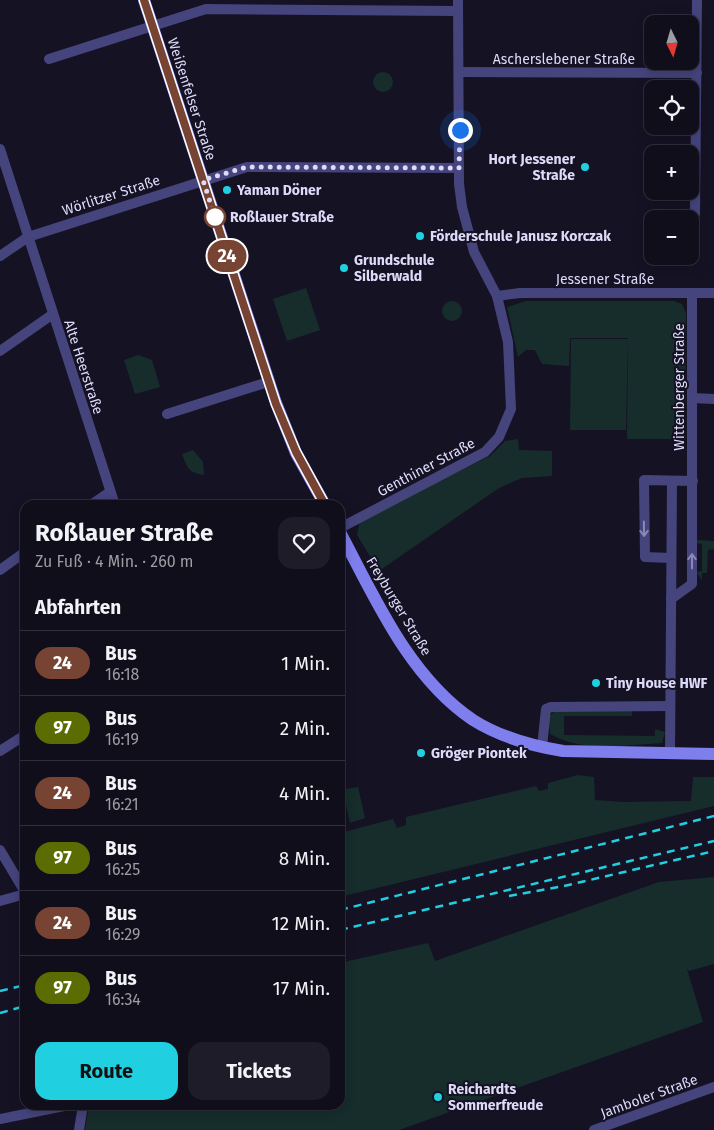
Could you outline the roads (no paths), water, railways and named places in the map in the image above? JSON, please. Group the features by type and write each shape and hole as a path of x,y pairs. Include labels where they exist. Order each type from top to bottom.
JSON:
{"street":[{"name":"Weißenfelser Straße","path":"144,0 268,382 296,452 322,500"},
{"path":"696,210 697,0"},
{"path":"152,26 206,9 458,5"},
{"name":"Genthiner Straße","path":"345,527 485,452 499,437 511,409 508,342 497,296 474,252 462,207 459,168 460,72 458,5"},
{"name":"Weißenfelser Straße","path":"49,59 152,26"},
{"name":"Ascherslebener Straße","path":"460,72 696,73"},
{"name":"Alte Heerstraße","path":"0,149 112,500"},
{"path":"203,180 247,167 459,168"},
{"name":"Wörlitzer Straße","path":"28,237 203,180"},
{"path":"0,256 28,237"},
{"name":"Jessener Straße","path":"497,296 520,293 714,293"},
{"name":"Wittenberger Straße","path":"671,598 692,584 692,293"},
{"path":"0,350 53,314"},
{"path":"167,414 268,382"},
{"path":"692,398 714,398"},
{"path":"671,558 645,557 644,480 693,481"},
{"path":"670,754 672,481"},
{"path":"98,500 110,492"},
{"name":"Freyburger Straße","path":"345,539 392,628 435,687 460,710 488,728 542,748 595,753 714,754"},
{"path":"0,570 20,556"},
{"path":"542,748 546,709 551,707 670,706"},
{"path":"0,752 20,738"},
{"path":"0,850 20,884"},
{"path":"0,901 20,895"},
{"name":"Jamboler Straße","path":"594,1130 714,1087"},
{"path":"0,1119 44,1110"},
{"path":"78,1130 82,1110"}],"railway":[{"path":"345,909 714,816"},
{"path":"345,929 714,841"},
{"path":"509,896 564,886 714,851"},
{"path":"0,991 20,986"},
{"path":"0,1013 20,1007"}],"place":[{"name":"Hort Jessener Straße","path":"585,167"},
{"name":"Yaman Döner","path":"227,190"},
{"name":"Roßlauer Straße","path":"215,217"},
{"name":"Förderschule Janusz Korczak","path":"420,236"},
{"name":"Grundschule Silberwald","path":"344,268"},
{"name":"Tiny House HWF","path":"596,683"},
{"name":"Gröger Piontek","path":"421,753"},
{"name":"Reichardts Sommerfreude","path":"438,1097"}]}
